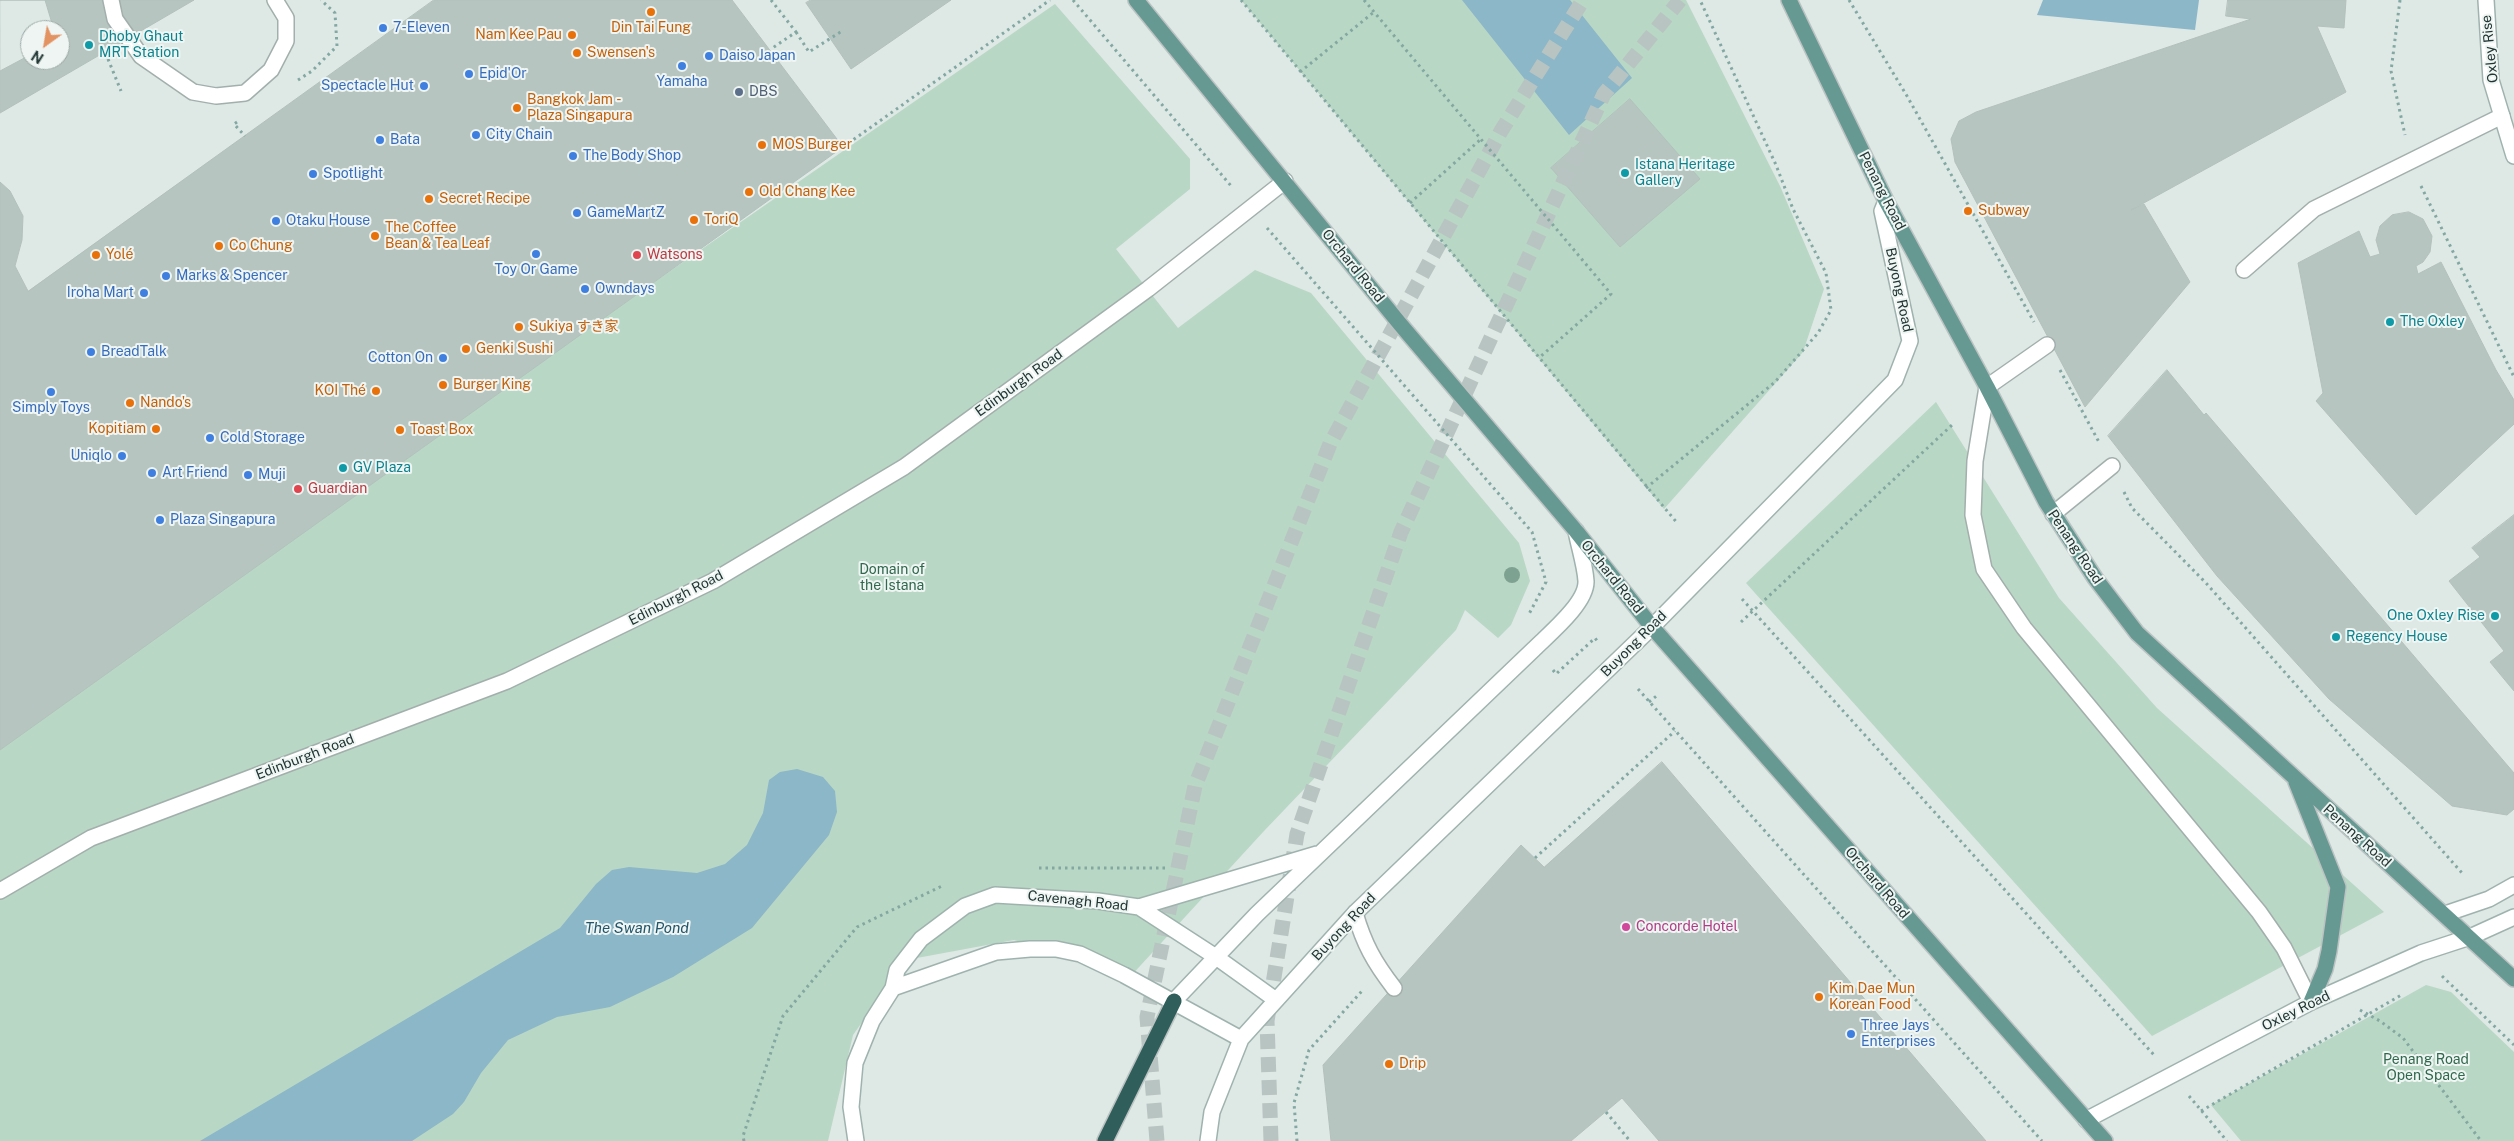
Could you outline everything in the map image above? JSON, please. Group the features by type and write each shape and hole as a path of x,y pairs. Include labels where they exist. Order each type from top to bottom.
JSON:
{"highway":[{"path":"1105,1141 1174,1001"}],"main road":[{"name":"Orchard Road","path":"1136,0 1400,324 1576,531 1652,627 2105,1141"},
{"name":"Penang Road","path":"1790,0 1886,201 1987,387 2053,514 2095,578 2137,633 2294,778 2470,936 2514,979"},
{"path":"2294,778 2338,887 2325,969 2311,1002"}],"street":[{"path":"111,0 115,18 141,56 192,92 216,96 245,93 271,70 286,42 286,18 275,0"},
{"name":"Oxley Rise","path":"2486,0 2491,80 2514,156"},
{"path":"2244,270 2314,209 2502,116"},
{"name":"Edinburgh Road","path":"0,891 91,838 507,682 713,580 904,467 1148,289 1284,181"},
{"name":"Buyong Road","path":"1241,1039 1356,913 1652,627 1895,380 1910,342 1882,211 1886,201"},
{"path":"2047,345 1987,387 1975,461 1973,515 1984,568 2024,628 2259,912 2284,948 2311,1002"},
{"path":"2053,514 2112,466"},
{"path":"1174,1001 1320,853 1575,606 1584,594 1586,582 1576,531"},
{"path":"1139,907 1320,853"},
{"path":"2445,914 2489,899 2514,885"},
{"name":"Cavenagh Road","path":"856,1141 851,1107 855,1063 872,1021 893,988 897,970 921,939 965,906 995,895 1098,900 1139,907 1216,957 1276,1000"},
{"path":"1356,913 1363,940 1380,970 1394,988"},
{"name":"Oxley Road","path":"2086,1120 2170,1074 2311,1002 2421,953 2470,936 2514,917"},
{"path":"893,988 996,952 1056,949 1080,954 1174,1001 1241,1039 1212,1112 1208,1141"}],"path":[{"path":"771,0 809,52 842,30"},
{"path":"843,147 1050,0"},
{"path":"1073,0 1250,209 1532,532 1546,582"},
{"path":"1241,0 1540,357 1646,488 1678,524"},
{"path":"1364,0 1611,294 1540,357"},
{"path":"1646,488 1775,382 1818,333 1831,310 1826,273 1792,209 1776,165 1700,0"},
{"path":"2400,0 2391,71 2410,161 2429,206 2514,377"},
{"path":"1300,72 1374,12"},
{"path":"771,49 796,32"},
{"path":"1410,203 1481,139"},
{"path":"1740,622 1934,441 1958,420 1984,404"},
{"path":"1742,598 2170,1074 2227,1141"},
{"path":"1551,669 1556,674 1595,638 1600,644"},
{"path":"1638,689 2042,1141"},
{"path":"1649,702 1659,694"},
{"path":"1535,858 1675,731"},
{"path":"1038,868 1176,868"},
{"path":"744,1141 743,1136 784,1016 857,927 949,883"},
{"path":"1297,1141 1294,1103 1309,1050 1380,970"},
{"path":"2439,973 2514,1044"},
{"path":"2201,1111 2407,991"},
{"path":"2355,1007 2403,1038 2481,1141"},
{"path":"1606,1112 1630,1141"}],"green space":[{"path":"1241,0 1686,0 1780,186 1824,289 1803,352 1664,509"},
{"name":"Domain of the Istana","path":"1055,4 1190,159 1190,189 1116,249 1178,328 1255,270 1311,293 1519,543 1530,581 1511,625 1498,638 1465,610 1456,630 1264,831 1129,978 1014,940 906,960 853,1035 828,1141 0,1141 0,736"},
{"path":"1936,402 2059,598 2157,708 2384,912 2152,1036 1746,583"},
{"name":"Penang Road Open Space","path":"2426,985 2451,992 2514,1052 2514,1141 2241,1141 2211,1105"}],"water":[{"path":"1462,0 1570,0 1632,78 1569,135"},
{"path":"2043,0 2199,0 2195,30 2037,15"},
{"name":"The Swan Pond","path":"797,769 823,777 835,791 837,812 829,835 752,928 673,977 610,1007 557,1017 508,1040 481,1073 464,1102 453,1114 412,1141 200,1141 560,928 596,884 612,870 629,867 697,873 725,864 747,845 763,813 769,780 780,772"}],"building":[{"path":"0,0 45,0 51,20 20,20 20,60 0,71"},
{"name":"Dhoby Ghaut MRT Station","path":"0,0 194,0 0,113"},
{"name":"Plaza Singapura","path":"434,0 732,0 843,147 0,750 0,182 10,191 23,216 22,240 15,266 28,291"},
{"path":"811,0 951,0 851,69 806,3"},
{"path":"2228,0 2346,0 2344,28 2317,26 2346,92 2131,210 2144,204 2190,282 2085,407 1955,162 1951,139 1959,121 1976,112 2251,19 2226,16"},
{"name":"Istana Heritage Gallery","path":"1630,99 1700,179 1620,247 1551,168"},
{"name":"The Oxley","path":"2409,212 2423,219 2432,236 2430,252 2423,262 2416,266 2418,274 2441,262 2496,370 2514,400 2514,424 2416,515 2316,401 2323,393 2298,263 2359,231 2370,257 2380,254 2376,240 2380,226 2392,215"},
{"name":"Regency House","path":"2167,370 2514,773 2514,809 2507,815 2452,806 2329,699 2217,576 2108,436"},
{"name":"One Oxley Rise","path":"2514,515 2514,691 2490,662 2504,651 2449,581 2480,557 2472,548"},
{"name":"Concorde Hotel","path":"1662,762 1986,1141 1659,1141 1622,1098 1571,1141 1331,1141 1323,1065 1521,845 1544,867"}],"tunnel":[{"path":"1157,1141 1147,1017 1195,786 1330,444 1501,131 1583,0"},
{"path":"1271,1141 1267,1021 1297,834 1401,532 1604,94 1680,0"}],"place":[{"name":"Din Tai Fung","path":"651,12"},
{"name":"7-Eleven","path":"383,28"},
{"name":"Nam Kee Pau","path":"572,35"},
{"name":"Dhoby Ghaut MRT Station","path":"89,45"},
{"name":"Swensen's","path":"577,53"},
{"name":"Daiso Japan","path":"709,56"},
{"name":"Yamaha","path":"682,66"},
{"name":"Epid'Or","path":"469,74"},
{"name":"Spectacle Hut","path":"424,86"},
{"name":"DBS","path":"739,92"},
{"name":"Bangkok Jam - Plaza Singapura","path":"517,108"},
{"name":"City Chain","path":"476,135"},
{"name":"Bata","path":"380,140"},
{"name":"MOS Burger","path":"762,145"},
{"name":"The Body Shop","path":"573,156"},
{"name":"Istana Heritage Gallery","path":"1625,173"},
{"name":"Spotlight","path":"313,174"},
{"name":"Old Chang Kee","path":"749,192"},
{"name":"Secret Recipe","path":"429,199"},
{"name":"Subway","path":"1968,211"},
{"name":"GameMartZ","path":"577,213"},
{"name":"ToriQ","path":"694,220"},
{"name":"Otaku House","path":"276,221"},
{"name":"The Coffee Bean & Tea Leaf","path":"375,236"},
{"name":"Co Chung","path":"219,246"},
{"name":"Toy Or Game","path":"536,254"},
{"name":"Yolé","path":"96,255"},
{"name":"Watsons","path":"637,255"},
{"name":"Marks & Spencer","path":"166,276"},
{"name":"Owndays","path":"585,289"},
{"name":"Iroha Mart","path":"144,293"},
{"name":"The Oxley","path":"2390,322"},
{"name":"Sukiya すき家","path":"519,327"},
{"name":"Genki Sushi","path":"466,349"},
{"name":"BreadTalk","path":"91,352"},
{"name":"Cotton On","path":"443,358"},
{"name":"Burger King","path":"443,385"},
{"name":"KOI Thé","path":"376,391"},
{"name":"Simply Toys","path":"51,392"},
{"name":"Nando's","path":"130,403"},
{"name":"Kopitiam","path":"156,429"},
{"name":"Toast Box","path":"400,430"},
{"name":"Cold Storage","path":"210,438"},
{"name":"Uniqlo","path":"122,456"},
{"name":"GV Plaza","path":"343,468"},
{"name":"Art Friend","path":"152,473"},
{"name":"Muji","path":"248,475"},
{"name":"Guardian","path":"298,489"},
{"name":"Plaza Singapura","path":"160,520"},
{"name":"One Oxley Rise","path":"2495,616"},
{"name":"Regency House","path":"2336,637"},
{"name":"Concorde Hotel","path":"1626,927"},
{"name":"Kim Dae Mun Korean Food","path":"1819,997"},
{"name":"Three Jays Enterprises","path":"1851,1034"},
{"name":"Drip","path":"1389,1064"}]}
